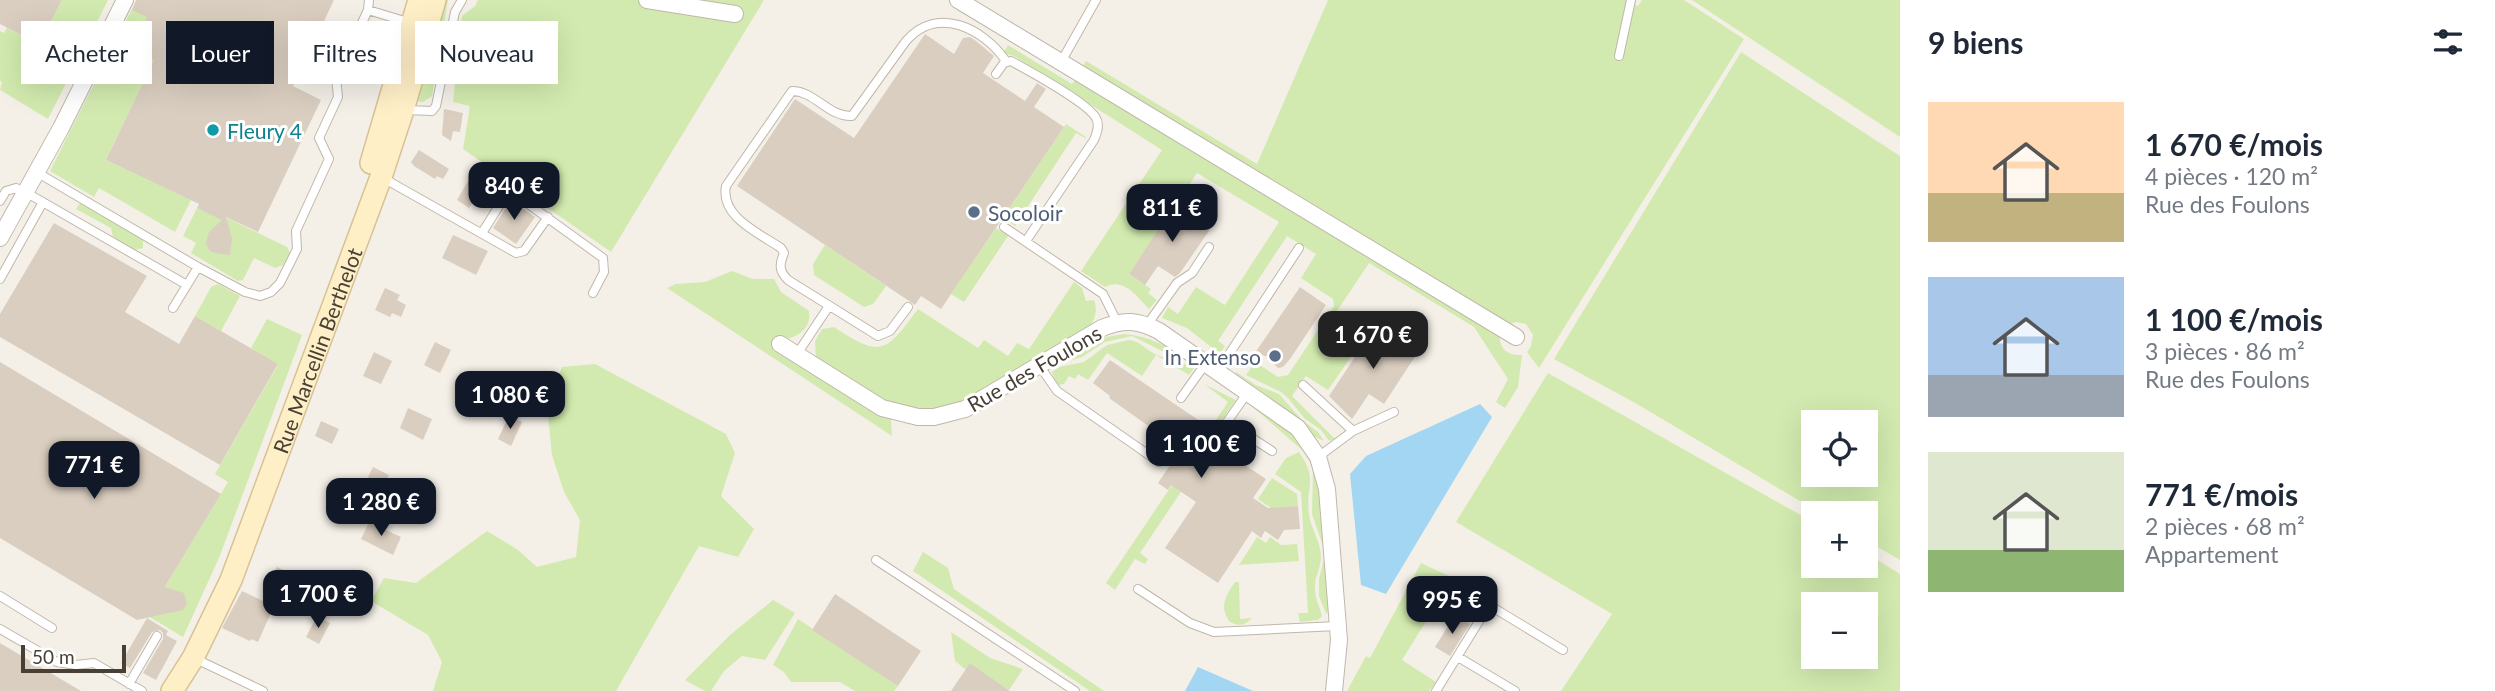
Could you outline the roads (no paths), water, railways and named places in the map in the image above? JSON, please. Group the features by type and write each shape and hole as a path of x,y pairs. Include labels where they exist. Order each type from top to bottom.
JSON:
{"main road":[{"name":"Rue Marcellin Berthelot","path":"172,691 217,582 232,557 342,261 419,0"},
{"name":"Rue Marcellin Berthelot","path":"166,691 230,580 381,177 435,0"}],"street":[{"path":"0,238 38,173 125,0"},
{"path":"647,0 735,14"},
{"path":"958,0 1516,337"},
{"name":"Rue des Foulons","path":"780,344 882,408 918,416 948,415 965,409 1102,328 1117,322 1136,321 1147,325 1298,428 1318,457 1327,489 1338,626 1334,691"}],"lane":[{"path":"38,173 245,292 260,296 271,292 280,283 298,249 296,231 329,159 319,138 338,97 336,78 368,10 369,0"},
{"path":"403,110 432,111 436,106 455,12 462,0"},
{"path":"1061,62 1096,0"},
{"path":"1619,56 1631,0"},
{"path":"368,10 412,23 418,29 391,127 389,152"},
{"path":"908,307 890,331 878,336 783,274 780,267 784,253 781,248 734,215 727,205 725,198 728,181 792,91 802,92 832,111 852,116 912,34 929,23 939,21 973,32 1006,61 1011,61 1049,82 1096,117 1098,125 1094,140 1026,242"},
{"path":"996,74 1006,61"},
{"path":"381,177 516,253 524,251 548,216"},
{"path":"0,201 6,191 16,188 27,192 187,285"},
{"path":"482,233 509,190 603,258 604,272 593,293"},
{"path":"0,279 43,202"},
{"path":"1004,226 1103,294 1117,322"},
{"path":"1147,325 1177,283 1192,273 1209,247"},
{"path":"1181,398 1212,367 1299,248"},
{"path":"173,308 198,267"},
{"path":"797,354 829,306"},
{"path":"1039,365 1057,391 1159,462"},
{"path":"1303,385 1353,431"},
{"path":"1248,392 1227,422 1272,451"},
{"path":"1318,457 1353,431 1394,412"},
{"path":"876,560 1075,691"},
{"path":"1138,589 1190,623 1214,632 1338,626"},
{"path":"0,596 52,628"},
{"path":"1436,691 1489,605 1563,650"},
{"path":"0,629 57,662 76,666 94,663 142,691"},
{"path":"129,684 157,636"},
{"path":"188,656 263,691"},
{"path":"1458,657 1515,691"},
{"path":"178,691 191,671 221,671"}],"water":[{"path":"1480,404 1492,417 1386,594 1361,585 1350,474 1366,456"},
{"path":"1198,667 1253,691 1185,691"}],"place":[{"name":"Fleury 4","path":"213,130"},
{"name":"Socoloir","path":"974,212"},
{"name":"In Extenso","path":"1275,356"}]}
